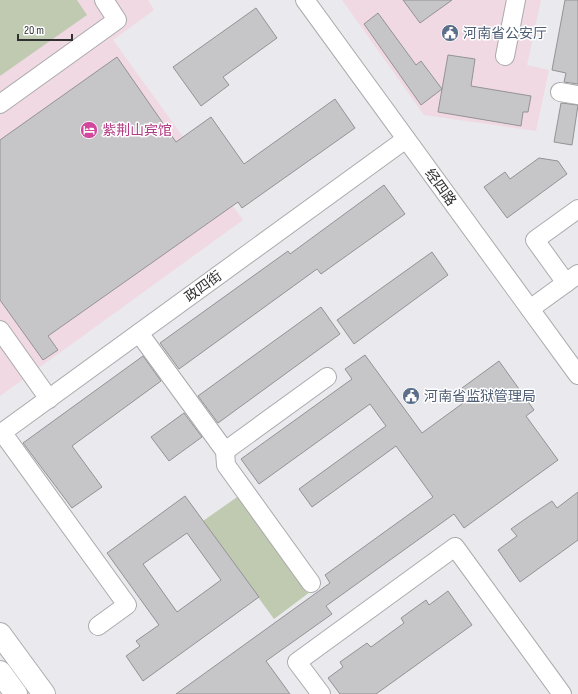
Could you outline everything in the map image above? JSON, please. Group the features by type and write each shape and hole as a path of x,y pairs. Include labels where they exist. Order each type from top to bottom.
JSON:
{"main road":[{"path":"0,634 44,694"},
{"path":"0,672 16,694"}],"street":[{"path":"0,104 118,20 104,0"},
{"name":"经四路","path":"305,0 578,375"},
{"path":"505,56 516,0"},
{"path":"560,92 578,95"},
{"name":"政四街","path":"1,433 406,140"},
{"path":"530,309 572,279 535,240 578,209"},
{"path":"0,330 49,399"},
{"path":"139,333 225,451 226,465 311,583"},
{"path":"225,451 327,377"},
{"path":"1,433 127,605 98,626"},
{"path":"320,694 297,662 455,547 562,694"}],"shaded area":[{"name":"紫荆山宾馆","path":"0,0 148,0 154,10 113,40 243,220 0,396"},
{"name":"河南省公安厅","path":"342,0 541,0 527,65 549,70 536,131 424,115"}],"green space":[{"path":"0,0 77,0 87,15 0,76"},
{"path":"240,495 310,592 274,619 203,521"}],"building":[{"path":"403,0 452,0 420,23"},
{"path":"565,0 578,0 578,84 564,82 566,73 552,70"},
{"path":"256,8 277,38 223,77 229,85 201,106 173,67"},
{"path":"378,13 416,65 421,61 442,89 421,105 364,24"},
{"path":"448,55 475,59 471,86 531,96 528,112 523,112 521,126 438,112"},
{"name":"紫荆山宾馆","path":"117,57 176,142 211,117 244,164 335,99 355,128 242,208 238,202 48,336 58,350 43,360 0,300 0,140"},
{"path":"561,103 578,105 572,145 554,142"},
{"path":"539,158 558,161 567,174 507,218 484,187 505,172 510,179"},
{"path":"384,185 405,214 321,274 317,269 179,369 160,343 288,251 290,254"},
{"path":"432,252 448,275 354,344 337,320"},
{"path":"321,307 340,334 218,423 198,396"},
{"path":"365,355 422,433 470,398 462,388 499,361 534,410 526,416 558,460 464,528 454,514 326,606 332,614 266,661 290,694 176,694 330,583 325,575 433,497 396,446 312,507 299,489 386,426 370,404 259,484 241,459 352,379 345,369"},
{"path":"143,356 161,381 72,446 102,487 72,508 23,443"},
{"path":"184,413 202,437 169,461 151,437"},
{"path":"578,492 578,540 520,582 498,550 517,536 511,529 552,501 557,508"},
{"path":"185,496 259,597 143,681 126,656 140,646 136,641 159,625 107,553","holes":["187,533 221,580 177,612 143,564"]},
{"path":"448,591 472,625 376,694 340,694 328,678 343,667 340,662 367,643 371,647 404,623 401,618 426,600 429,605"}],"place":[{"name":"河南省公安厅","path":"450,33"},
{"name":"紫荆山宾馆","path":"89,130"},
{"name":"河南省监狱管理局","path":"411,396"}]}
